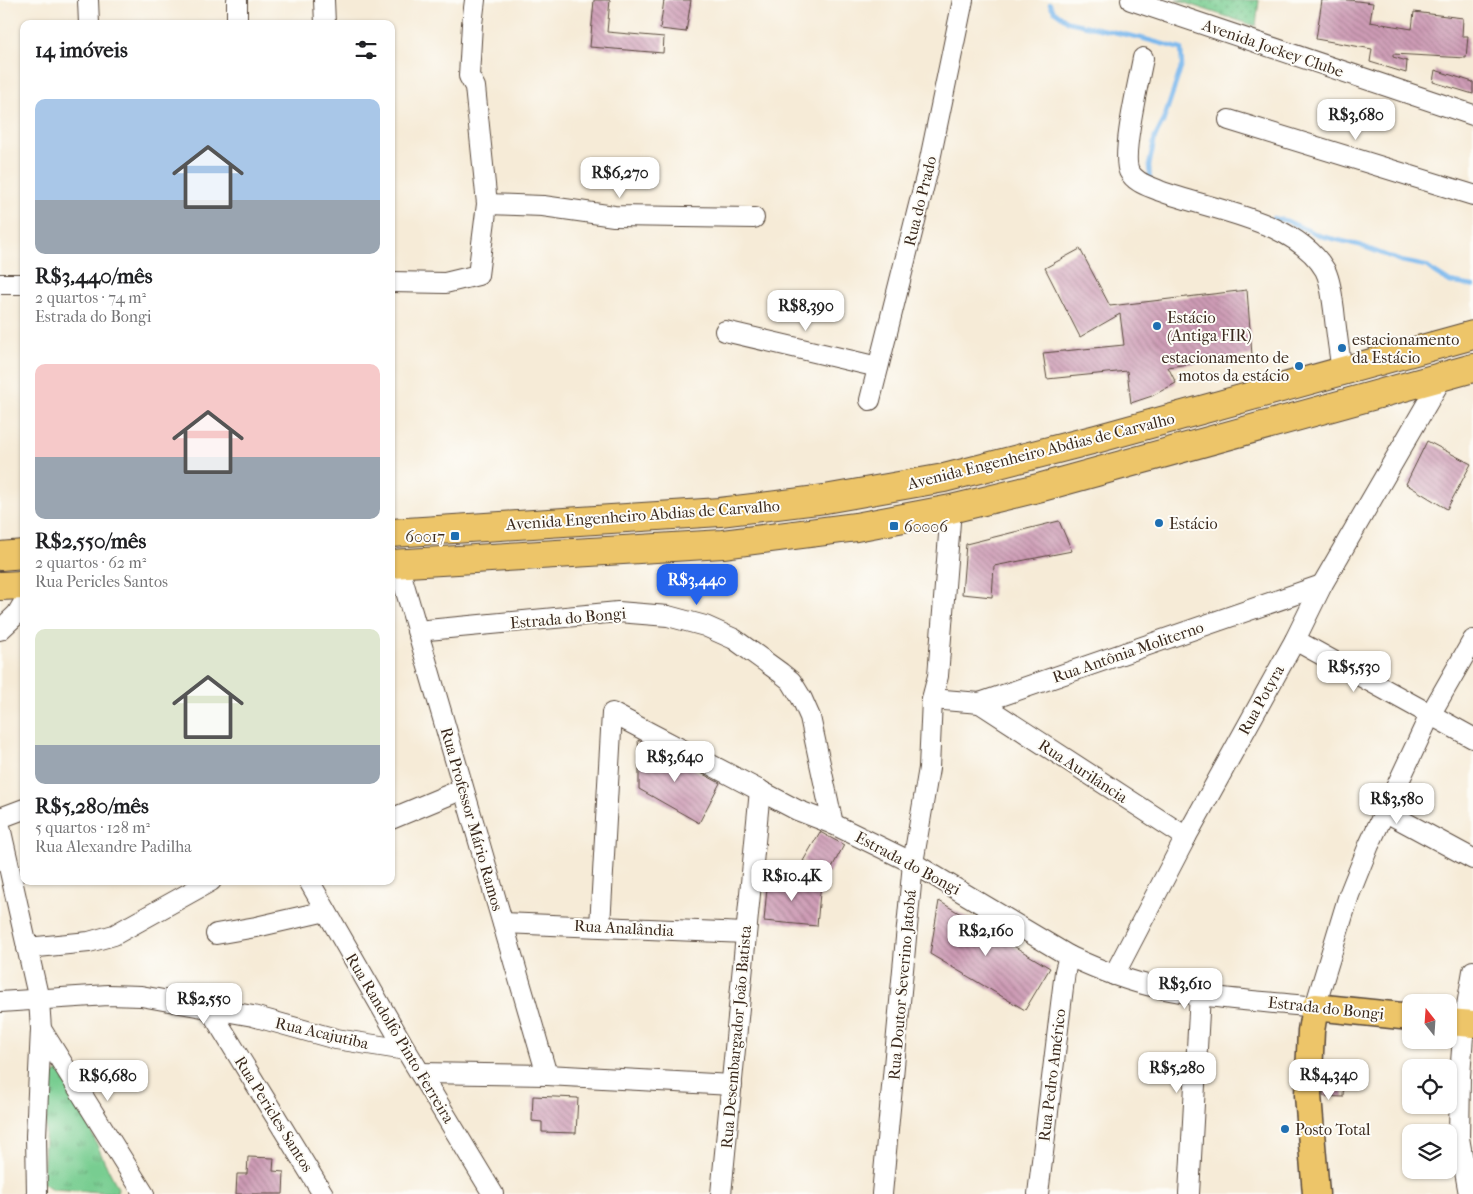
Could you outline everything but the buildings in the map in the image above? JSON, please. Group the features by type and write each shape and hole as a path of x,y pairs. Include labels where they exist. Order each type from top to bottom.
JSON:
{"highway":[{"name":"Avenida Engenheiro Abdias de Carvalho","path":"395,533 720,512 825,499 944,478 1076,445 1473,335"},
{"name":"Avenida Engenheiro Abdias de Carvalho","path":"395,564 723,544 856,528 950,509 1042,487 1473,368"},
{"path":"0,556 20,554"},
{"path":"0,586 20,585"}],"main road":[{"name":"Estrada do Bongi","path":"1315,1007 1402,1017"},
{"path":"1315,1007 1311,1031 1308,1095 1316,1194"}],"street":[{"path":"88,0 89,20"},
{"path":"237,0 237,20"},
{"path":"324,0 325,20"},
{"path":"395,282 445,283 478,274 487,204 475,87 469,76 475,0"},
{"name":"Rua do Prado","path":"870,400 928,169 963,0"},
{"name":"Avenida Jockey Clube","path":"1130,0 1473,115"},
{"path":"1143,58 1126,152 1129,171 1142,184 1176,197 1262,223 1282,231 1307,248 1326,271 1330,286 1342,371"},
{"path":"1229,120 1473,195"},
{"path":"487,204 543,206 614,216 754,218"},
{"path":"0,284 20,284"},
{"path":"725,331 878,367"},
{"name":"Rua Potyra","path":"1114,975 1186,837 1295,640 1322,585 1443,376"},
{"name":"Rua Doutor Severino Jatobá","path":"882,1194 913,863 929,768 932,699 938,676 950,509"},
{"name":"Rua Professor Mário Ramos","path":"395,567 417,632 464,789 547,1075"},
{"name":"Rua Antônia Moliterno","path":"932,699 980,703 1322,585"},
{"path":"0,630 20,609"},
{"name":"Estrada do Bongi","path":"417,632 618,612 668,616 712,629 734,640 791,681 810,717 833,824"},
{"path":"1295,640 1473,738"},
{"path":"1315,1007 1349,895 1369,845 1430,715 1473,640"},
{"name":"Rua Aurilância","path":"980,703 1186,837"},
{"name":"Estrada do Bongi","path":"600,926 612,713 797,810 833,824 913,863 1069,956 1114,975 1155,987 1315,1007"},
{"path":"395,817 464,789"},
{"name":"Rua Desembargador João Batista","path":"721,1194 760,790"},
{"path":"0,818 20,811"},
{"path":"1384,811 1473,859"},
{"path":"0,827 40,1000 41,1029 36,1136 37,1194"},
{"path":"27,948 89,942 114,935 204,885"},
{"name":"Rua Randolfo Pinto Ferreira","path":"311,885 406,1050 493,1194"},
{"path":"216,934 326,911"},
{"name":"Rua Analândia","path":"503,923 746,933"},
{"name":"Rua Pedro Américo","path":"1038,1194 1062,990 1069,956"},
{"path":"1469,1194 1460,1076 1462,1023 1473,970"},
{"path":"1189,1194 1200,994"},
{"name":"Rua Acajutiba","path":"0,1002 129,995 252,1016 336,1039 406,1050"},
{"name":"Rua Pericles Santos","path":"209,1008 323,1194"},
{"path":"41,1029 144,1194"},
{"path":"420,1073 547,1075 732,1085"}],"green space":[{"path":"1176,0 1259,0 1256,26 1249,24"},
{"path":"59,1071 66,1074 118,1188 117,1193 52,1189 43,1183 48,1078"}],"waterway":[{"path":"1050,4 1054,11 1069,22 1181,49 1182,65 1163,122 1155,137 1149,166 1150,180"},
{"path":"1273,218 1287,221 1321,236 1359,245 1401,261 1426,266 1450,282 1473,286"}],"place":[{"name":"Estácio (Antiga FIR)","path":"1157,326"},
{"name":"estacionamento da Estácio","path":"1342,348"},
{"name":"estacionamento de motos da estácio","path":"1299,366"},
{"name":"Estácio","path":"1159,523"},
{"name":"60006","path":"894,526"},
{"name":"60017","path":"455,536"},
{"name":"Posto Total","path":"1285,1129"}]}
